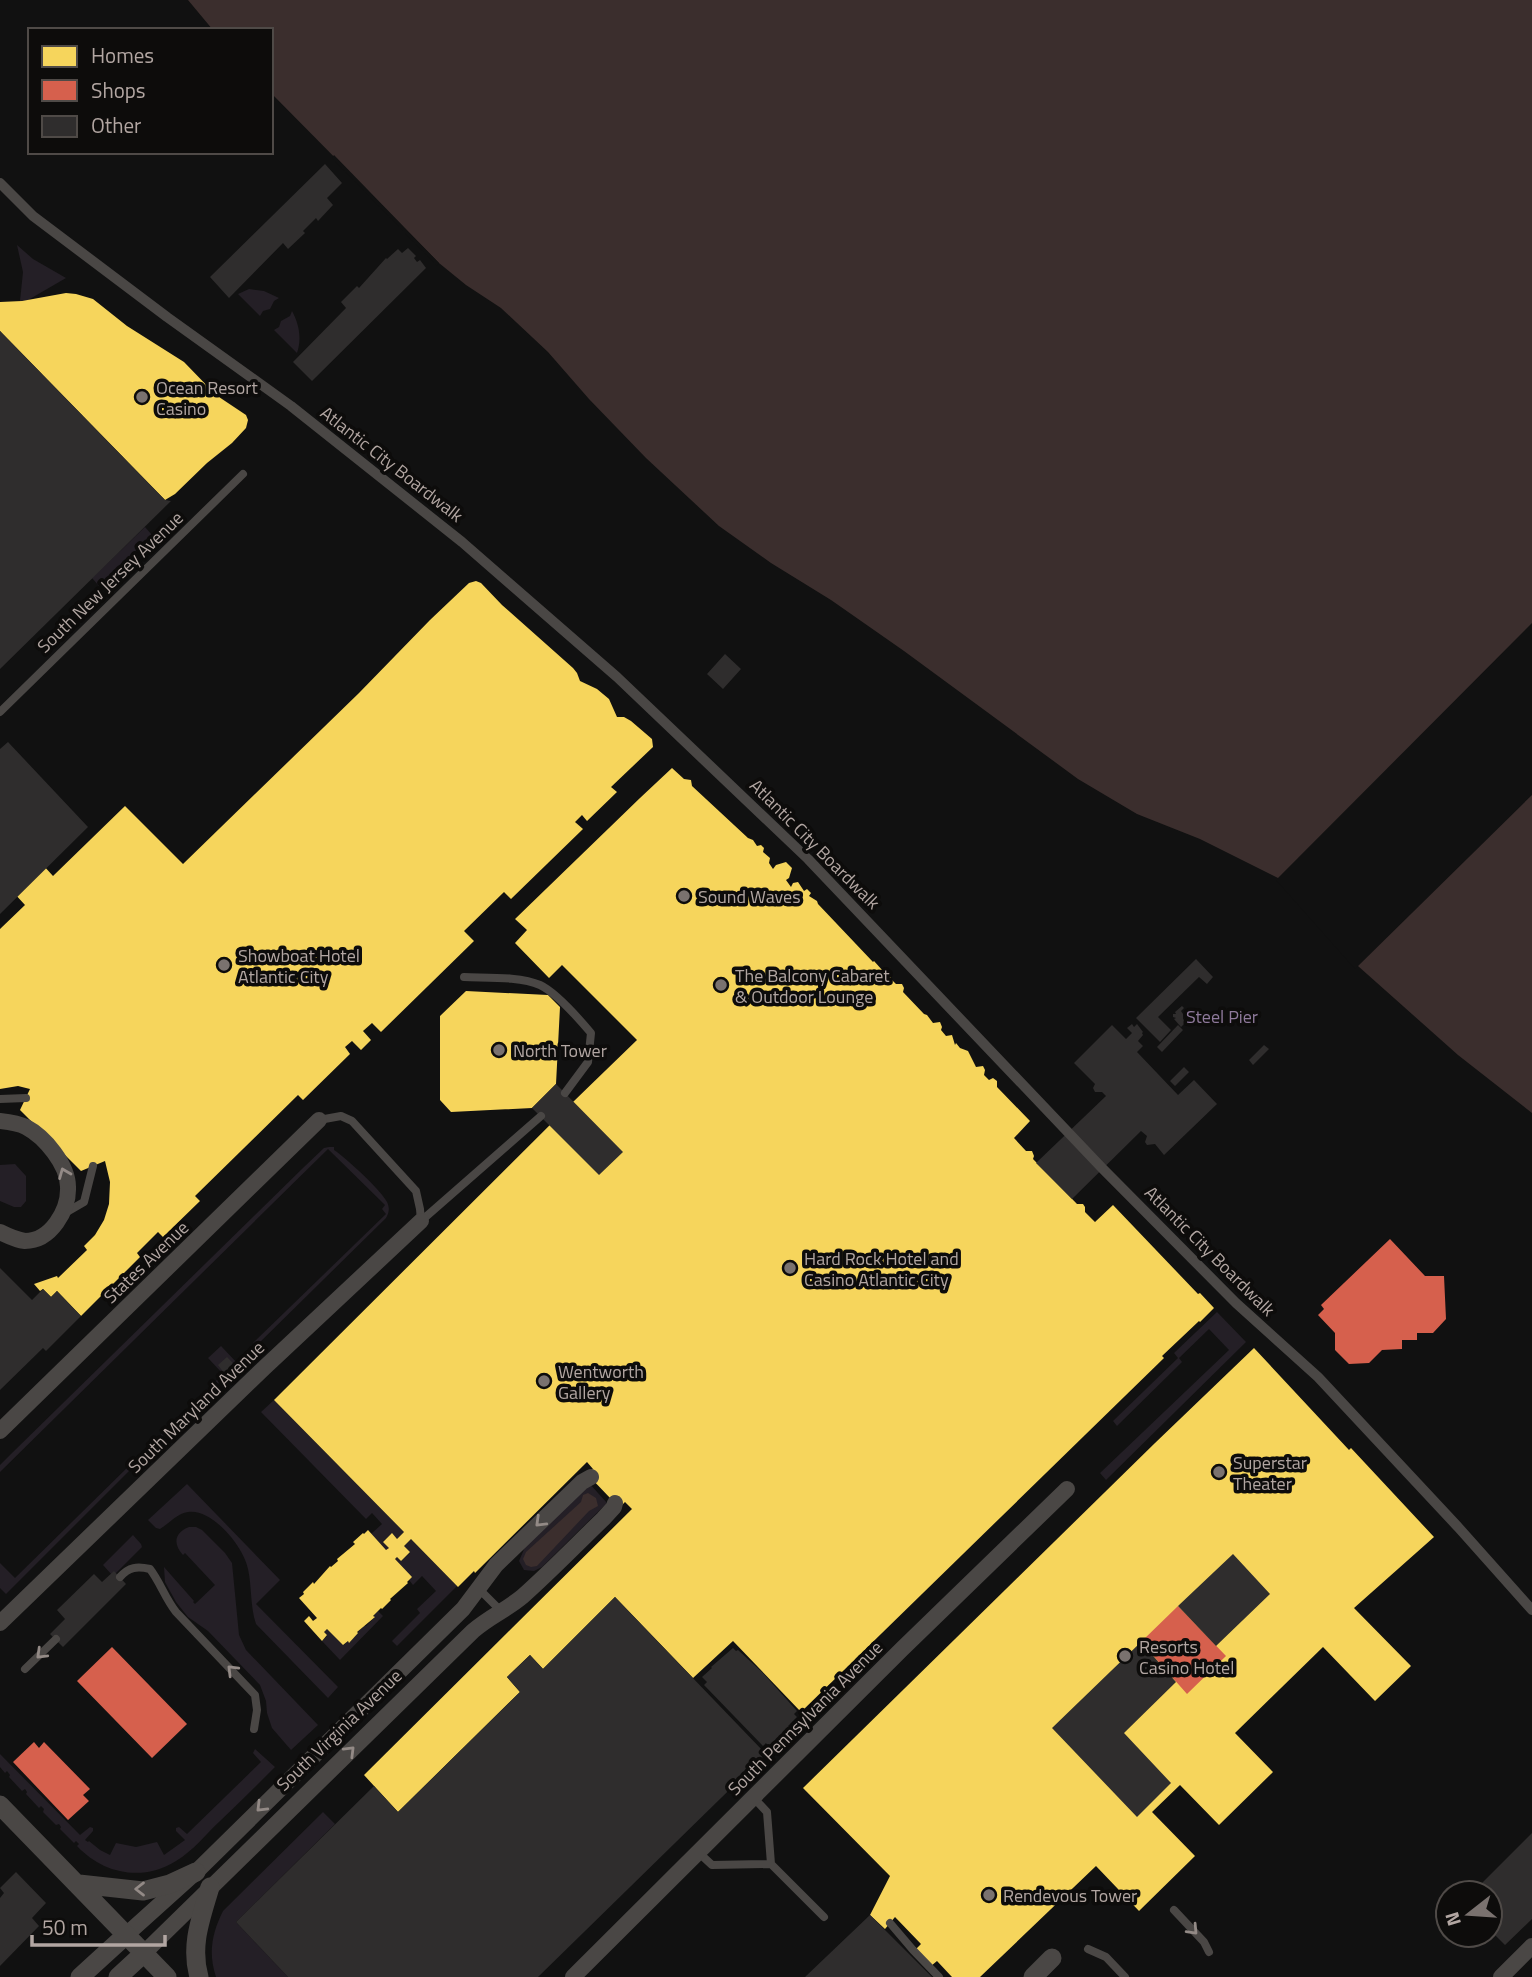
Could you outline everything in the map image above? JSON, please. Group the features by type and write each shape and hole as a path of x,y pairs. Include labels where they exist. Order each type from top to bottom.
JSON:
{"street":[{"name":"Atlantic City Boardwalk","path":"0,183 33,216 291,406 462,542 617,677 808,859 1102,1168 1236,1303 1318,1377 1532,1610"},
{"name":"States Avenue","path":"0,1431 318,1120"},
{"path":"0,1121 28,1127 42,1139 64,1169 68,1185 63,1214 47,1232 28,1241 0,1232"},
{"name":"South Maryland Avenue","path":"0,1622 421,1221"},
{"name":"South Virginia Avenue","path":"80,1977 197,1872 463,1609 496,1565 582,1482 591,1477"},
{"name":"South Pennsylvania Avenue","path":"573,1977 1067,1489"},
{"name":"South Virginia Avenue","path":"118,1977 473,1631 485,1620 502,1612 522,1597 614,1507 615,1503"},
{"path":"0,1805 167,1977"},
{"path":"79,1884 143,1891 170,1884 197,1872"},
{"path":"199,1977 196,1933 210,1887"},
{"path":"1501,1977 1532,1946"},
{"path":"1033,1977 1052,1958"}],"lane":[{"name":"South New Jersey Avenue","path":"0,712 243,474"},
{"path":"464,978 498,978 540,985 575,1014 591,1033 588,1062 565,1093"},
{"path":"0,1099 26,1097"},
{"path":"318,1120 341,1116 352,1121 416,1191 421,1221"},
{"path":"421,1221 541,1116"},
{"path":"63,1214 84,1202 93,1166"},
{"path":"120,1577 126,1570 137,1566 150,1569 176,1612 255,1695 257,1710 254,1729"},
{"path":"478,1588 502,1612"},
{"path":"25,1669 56,1639"},
{"path":"299,1769 321,1780"},
{"path":"753,1797 767,1812 771,1864 824,1917"},
{"path":"698,1852 712,1865 771,1864"},
{"path":"1174,1910 1204,1942 1209,1952"},
{"path":"890,1923 939,1977"},
{"path":"1088,1949 1106,1957 1125,1977"}],"shaded area":[{"path":"188,0 1532,0 1532,1113 1458,1055 1358,966 1278,878 1200,839 1137,814 1078,779 904,651 719,526 646,458 548,352 501,308 439,263 273,95 273,28 211,28"},
{"path":"17,245 33,259 66,278 28,300 20,301 23,272"},
{"path":"249,289 264,291 279,298 260,316 238,294"},
{"path":"292,311 299,331 297,353 274,330"},
{"path":"145,527 152,535 99,586 92,578"},
{"path":"334,1147 334,1150 363,1174 384,1197 389,1208 386,1218 256,1346 253,1343 386,1214 382,1209 385,1205 328,1149 0,1472 0,1465 304,1167 324,1148"},
{"path":"15,1164 26,1176 26,1201 21,1207 0,1201 0,1165"},
{"path":"1217,1312 1246,1342 1106,1480 1100,1473 1229,1350 1209,1329 1179,1358 1182,1362 1117,1426 1113,1421 1178,1358 1174,1353"},
{"path":"221,1346 238,1364 138,1463 135,1460 223,1374 208,1358"},
{"path":"274,1400 404,1532 397,1539 392,1534 383,1541 389,1548 386,1550 371,1534 382,1524 372,1513 366,1519 261,1412"},
{"path":"132,1463 134,1466 6,1594 0,1588 0,1563 15,1578"},
{"path":"589,1483 607,1503 542,1567 534,1571 524,1570 519,1561 525,1547"},
{"path":"187,1484 280,1580 256,1604 338,1687 328,1698 256,1624 245,1560 226,1531 207,1516 197,1512 180,1515 160,1529 148,1520"},
{"path":"588,1493 596,1498 598,1506 589,1511 537,1566 526,1565 523,1559 526,1552"},
{"path":"189,1527 202,1530 232,1563 239,1635 246,1650 318,1725 291,1750 272,1728 260,1685 208,1631 188,1617 165,1582 164,1567 195,1604 215,1585 178,1547 180,1532"},
{"path":"133,1535 142,1547 112,1575 103,1565"},
{"path":"411,1539 457,1586 397,1646 392,1641 420,1613 417,1609 436,1591 422,1576 413,1585 409,1580 411,1577 395,1559 397,1557 401,1561 410,1553 404,1546"},
{"path":"378,1611 383,1616 340,1660 322,1641 327,1636 324,1632 327,1629 344,1645 374,1618"},
{"path":"255,1749 275,1767 182,1857 163,1868 137,1873 111,1869 87,1856 77,1846 79,1844 76,1841 74,1843 60,1829 59,1824 56,1825 43,1812 44,1809 41,1806 39,1808 26,1794 25,1789 22,1791 7,1771 5,1773 0,1767 0,1754 80,1835 90,1827 93,1828 85,1840 100,1850 110,1855 116,1843 136,1847 157,1842 164,1855 185,1840 176,1828 179,1827 187,1834 261,1762 253,1753"},
{"path":"323,1812 335,1824 236,1922 288,1977 216,1977 212,1943 223,1911"}],"pier":[{"path":"334,155 439,263 437,266 332,158"},
{"path":"1532,623 1532,795 1355,969 1276,880"}],"building: Homes":[{"name":"Ocean Resort Casino","path":"66,293 93,299 127,326 184,362 216,395 246,415 246,428 232,443 165,500 0,331 0,302"},
{"name":"Showboat Hotel Atlantic City","path":"476,581 573,668 580,681 597,689 609,699 617,717 631,721 652,739 653,747 611,787 617,792 587,821 582,815 575,822 583,829 511,899 504,892 464,931 474,941 381,1032 372,1023 363,1031 371,1040 361,1050 352,1041 345,1047 350,1054 303,1100 298,1095 195,1196 200,1201 163,1237 158,1232 137,1253 140,1257 81,1316 57,1291 51,1297 34,1284 57,1276 58,1278 87,1250 84,1246 104,1220 109,1204 110,1182 105,1161 81,1171 20,1110 30,1089 18,1086 0,1089 0,929 25,905 14,893 43,865 53,876 125,806 183,864 430,620 469,583"},
{"name":"Hard Rock Hotel and Casino Atlantic City","path":"672,768 684,779 691,780 692,786 757,846 764,848 763,852 770,858 769,863 773,869 786,862 792,868 786,880 791,887 798,882 804,891 807,889 811,893 809,896 817,901 873,962 883,971 889,971 896,984 902,984 903,992 924,1014 933,1023 940,1022 941,1030 946,1036 952,1035 955,1045 956,1043 968,1051 976,1067 983,1066 984,1075 989,1080 993,1078 997,1081 997,1087 1030,1121 1014,1138 1026,1151 1032,1151 1033,1159 1077,1204 1083,1204 1085,1212 1095,1222 1113,1205 1214,1308 801,1712 733,1641 693,1678 615,1597 543,1669 530,1655 507,1677 520,1692 398,1812 364,1775 632,1509 625,1502 622,1505 611,1499 589,1476 593,1469 587,1462 458,1587 411,1539 404,1546 410,1552 401,1561 397,1557 395,1559 412,1577 408,1583 349,1643 348,1641 343,1645 327,1629 324,1632 327,1635 322,1641 304,1621 309,1616 313,1621 317,1618 299,1598 303,1592 368,1530 386,1550 389,1548 383,1542 392,1533 397,1539 404,1532 274,1400 637,1040 562,965 549,978 515,943 527,930 515,919"},
{"name":"North Tower","path":"466,991 548,995 560,1007 556,1084 532,1108 451,1112 440,1100 440,1016"},
{"name":"Resorts Casino Hotel","path":"1254,1348 1434,1537 1354,1608 1411,1666 1375,1701 1323,1647 1235,1733 1273,1772 1219,1825 1180,1785 1152,1812 1195,1856 1139,1911 1096,1866 980,1977 952,1977 937,1961 931,1966 915,1950 921,1944 895,1917 885,1929 870,1915 890,1876 803,1788"}],"building: Shops":[{"path":"1390,1239 1425,1276 1444,1276 1446,1319 1433,1333 1417,1333 1417,1340 1402,1340 1402,1349 1382,1350 1369,1363 1349,1364 1335,1350 1335,1333 1318,1315 1324,1309 1321,1305"},
{"path":"1178,1606 1226,1656 1187,1694 1141,1642"},
{"path":"112,1647 187,1724 152,1758 77,1681"},
{"path":"34,1742 39,1748 44,1742 90,1789 83,1795 89,1801 68,1820 13,1762"}],"building: Other":[{"path":"325,164 342,183 327,198 333,205 318,221 316,218 288,249 283,243 229,298 210,277"},
{"path":"408,248 416,256 414,258 417,262 420,260 426,268 312,381 293,362 346,308 341,302 357,286 359,288 386,258 398,249 402,253"},
{"path":"0,331 165,500 171,501 0,669"},
{"path":"725,654 741,669 723,689 707,674"},
{"path":"8,742 88,827 0,914 0,749"},
{"path":"1196,959 1213,977 1207,984 1199,977 1158,1017 1171,1030 1160,1042 1136,1018"},
{"path":"1182,1006 1183,1019 1186,1022 1181,1027 1173,1014"},
{"path":"1132,1024 1134,1027 1137,1024 1143,1032 1138,1041 1143,1046 1137,1052 1178,1095 1194,1080 1217,1104 1164,1155 1155,1144 1147,1145 1147,1136 1141,1131 1072,1199 1036,1163 1106,1096 1102,1092 1095,1092 1095,1084 1074,1063 1112,1025 1126,1039 1132,1033 1127,1028"},
{"path":"1178,1025 1183,1030 1162,1052 1157,1047"},
{"path":"1264,1045 1269,1049 1253,1065 1249,1060"},
{"path":"1184,1067 1189,1072 1175,1086 1170,1081"},
{"path":"556,1084 623,1152 599,1175 532,1108"},
{"path":"0,1268 32,1300 43,1289 51,1297 57,1291 81,1316 46,1351 43,1348 0,1390"},
{"path":"227,1357 234,1364 224,1373 218,1365"},
{"path":"1233,1554 1270,1594 1216,1646 1178,1606"},
{"path":"114,1571 126,1584 63,1647 50,1634 65,1619 57,1610 94,1574 102,1582"},
{"path":"615,1597 766,1754 538,1977 288,1977 236,1922 374,1786 398,1812 520,1692 507,1677 530,1655 543,1669"},
{"path":"1141,1642 1176,1682 1124,1733 1171,1783 1137,1817 1052,1728"},
{"path":"733,1648 762,1672 797,1711 794,1714 797,1717 788,1726 790,1728 768,1746 766,1743 763,1746 704,1685 707,1682 702,1677"},
{"path":"1532,1833 1532,1919 1505,1945 1504,1879 1486,1879"},
{"path":"16,1872 46,1903 32,1918 39,1926 0,1966 0,1898 4,1893 0,1888"},
{"path":"870,1915 932,1977 805,1977"}],"place":[{"name":"Ocean Resort Casino","path":"142,397"},
{"name":"Sound Waves","path":"684,896"},
{"name":"Showboat Hotel Atlantic City","path":"224,965"},
{"name":"The Balcony Cabaret & Outdoor Lounge","path":"721,985"},
{"name":"North Tower","path":"499,1050"},
{"name":"Hard Rock Hotel and Casino Atlantic City","path":"790,1268"},
{"name":"Wentworth Gallery","path":"544,1381"},
{"name":"Superstar Theater","path":"1219,1472"},
{"name":"Resorts Casino Hotel","path":"1125,1656"},
{"name":"Rendevous Tower","path":"989,1895"}],"park label":[{"name":"Steel Pier","path":"1222,1016"}]}
